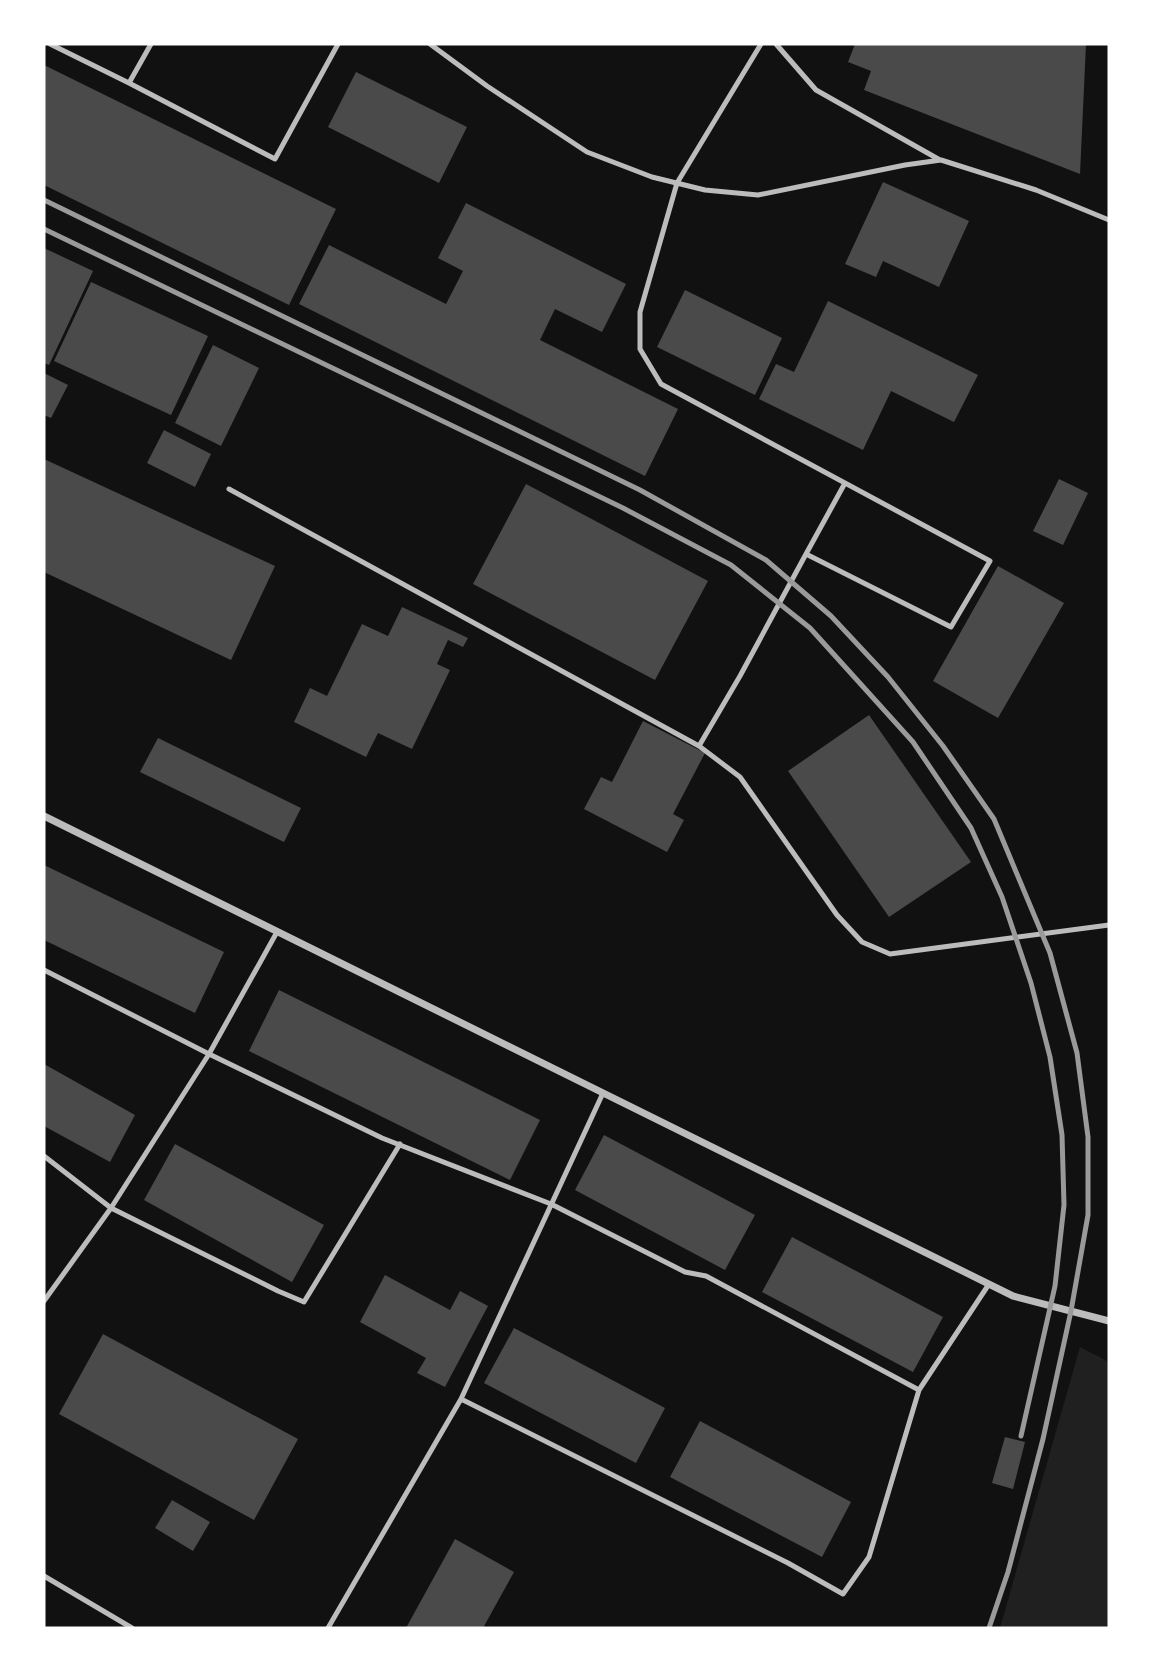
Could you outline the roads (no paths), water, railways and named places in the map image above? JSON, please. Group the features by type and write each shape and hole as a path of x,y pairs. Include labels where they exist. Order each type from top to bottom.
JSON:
{"street":[{"path":"44,816 1013,1296 1109,1321"}],"lane":[{"path":"50,44 275,159 338,44"},
{"path":"129,83 151,44"},
{"path":"430,44 487,86 587,152 652,177 705,190 758,195 941,160"},
{"path":"761,44 677,183 640,312 640,349 661,384 990,561 951,627 806,554"},
{"path":"776,44 816,90 941,160 1036,190 1109,220"},
{"path":"699,746 845,483"},
{"path":"229,489 699,746 740,776 845,924 862,942 890,954 1109,925"},
{"path":"44,1301 111,1208 209,1055 276,932"},
{"path":"44,970 209,1055 400,1144 551,1204 685,1272 706,1276 919,1390"},
{"path":"328,1628 461,1399 603,1093"},
{"path":"44,1156 111,1208 278,1291 304,1301 400,1144"},
{"path":"461,1399 788,1563 842,1594 869,1557 919,1390 989,1284"},
{"path":"44,1576 132,1628"}],"railway":[{"path":"44,200 640,490 766,560 831,616 888,677 943,746 994,819 1050,953 1077,1053 1088,1137 1088,1215 1071,1311 1043,1439 1008,1572 989,1628"},
{"path":"44,229 623,508 731,565 810,628 913,742 971,828 1002,897 1031,983 1050,1057 1062,1135 1064,1205 1055,1286 1021,1436"}]}
